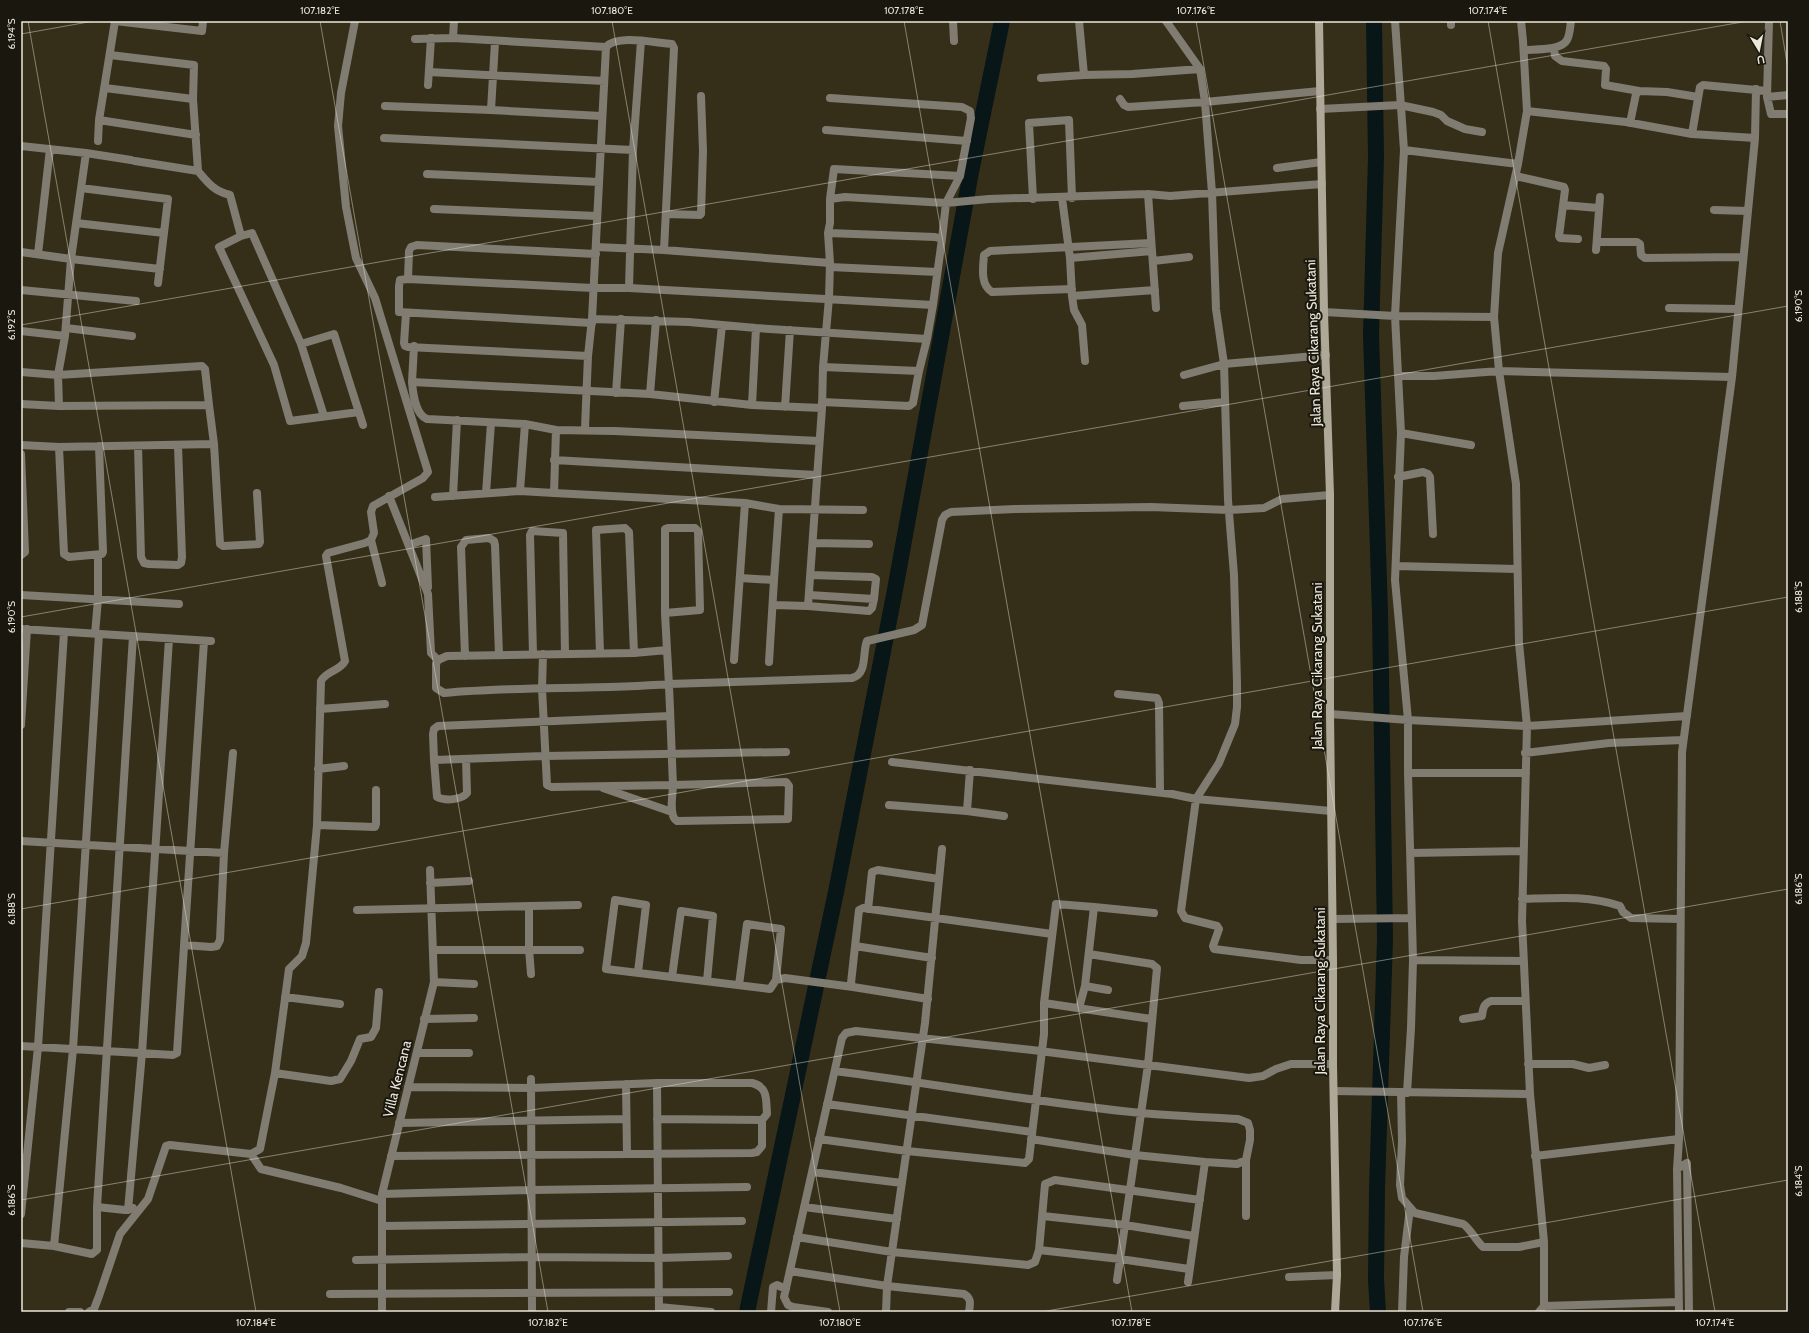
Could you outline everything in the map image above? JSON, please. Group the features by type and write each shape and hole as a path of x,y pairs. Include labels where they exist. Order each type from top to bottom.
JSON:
{"main road":[{"name":"Jalan Raya Cikarang Sukatani","path":"1319,21 1324,312 1330,495 1333,1064 1337,1275 1335,1312"}],"street":[{"path":"98,141 99,120 115,21 202,31 203,21"},
{"path":"356,21 341,93 338,126 346,207 356,258 375,298 428,472 423,478 373,506 374,533 371,540 382,583"},
{"path":"453,38 454,21"},
{"path":"953,21 954,41"},
{"path":"1079,21 1084,75"},
{"path":"1166,21 1200,68 1205,102 1212,193 1216,309 1224,364 1229,510 1234,575 1237,707 1235,724 1219,763 1196,799 1182,915 1185,918 1217,926 1219,929 1213,946 1214,949 1301,960 1333,960"},
{"path":"1395,21 1404,150 1395,316 1401,433 1398,477 1395,580 1408,720 1410,853 1409,919 1413,960 1411,1028 1401,1092 1402,1141 1400,1185 1402,1198 1415,1213 1464,1224 1467,1226 1472,1236 1483,1247 1519,1247 1544,1242"},
{"path":"1521,21 1524,50 1526,111 1516,176 1498,253 1494,317 1499,371 1516,484 1519,643 1527,726 1522,898 1525,1001 1530,1094 1544,1242 1541,1309 1679,1302"},
{"path":"1524,50 1554,48 1567,40 1571,21"},
{"path":"1769,21 1767,94 1771,114 1788,114"},
{"path":"428,85 430,38"},
{"path":"415,39 453,38 495,42 606,47"},
{"path":"587,430 585,428 586,391 592,321 601,149 601,116 606,47 610,43 619,40 672,44 674,48 667,214 664,250"},
{"path":"629,288 633,150 640,41"},
{"path":"491,110 495,42"},
{"path":"1554,48 1555,56 1562,61 1604,66 1606,69 1605,85 1639,91 1667,92 1698,97"},
{"path":"110,55 194,65 194,99 198,171 212,187 220,192 230,195 241,236"},
{"path":"1041,78 1132,74 1200,68"},
{"path":"429,72 604,80"},
{"path":"1692,134 1700,87 1704,85 1756,89 1767,94 1788,96"},
{"path":"105,88 194,99"},
{"path":"1679,1312 1677,1169 1679,1140 1680,919 1683,740 1732,378 1755,138 1756,89"},
{"path":"1120,99 1124,105 1128,107 1205,102 1320,91"},
{"path":"1630,123 1636,94 1639,91"},
{"path":"667,214 701,214 703,151 701,96"},
{"path":"412,382 650,394 714,402 784,407 822,405 908,406 913,403 933,305 946,202 960,176 971,118 970,111 962,107 830,98"},
{"path":"1320,110 1400,105 1433,112 1441,115 1447,121 1465,129 1482,132"},
{"path":"385,106 601,116"},
{"path":"1526,111 1630,123 1692,134 1755,138"},
{"path":"99,120 196,135"},
{"path":"1032,199 1029,123 1069,120 1072,198"},
{"path":"826,130 967,141"},
{"path":"384,138 633,150"},
{"path":"21,146 86,153 198,171"},
{"path":"38,254 50,149"},
{"path":"1404,150 1518,164"},
{"path":"59,406 58,375 65,332 71,260 86,153"},
{"path":"1277,168 1321,162"},
{"path":"808,606 816,510 816,475 822,405 823,367 827,333 830,265 828,234 830,223 830,199 834,169 960,176"},
{"path":"427,174 599,182"},
{"path":"1516,176 1564,187 1566,190 1559,236 1560,238 1578,239"},
{"path":"830,199 845,197 956,202 989,199 1072,198 1148,194 1170,196 1322,184"},
{"path":"81,188 168,199 158,283"},
{"path":"1148,194 1156,308"},
{"path":"1600,197 1596,246 1637,242 1640,244 1641,255 1645,258 1743,257"},
{"path":"1062,198 1069,248 1074,310 1082,325 1085,361"},
{"path":"1563,205 1598,208"},
{"path":"434,209 597,216"},
{"path":"1714,210 1748,211"},
{"path":"76,223 164,234"},
{"path":"324,416 302,344 252,233 241,236 219,247 274,365 290,421 359,412"},
{"path":"828,234 935,237 942,239"},
{"path":"408,279 409,251 412,247 417,245 596,250 630,248 830,265 937,272"},
{"path":"1152,247 990,251 984,255 984,277 987,289 995,293 1155,290"},
{"path":"1070,258 1152,247"},
{"path":"21,252 71,260 160,269"},
{"path":"1153,261 1189,257"},
{"path":"927,339 656,320 621,319 592,321 406,313 399,312 398,309 399,286 400,280 408,279 593,288 629,288 933,305"},
{"path":"21,290 136,301"},
{"path":"1669,308 1738,310"},
{"path":"1324,312 1382,316 1494,317"},
{"path":"406,313 404,346 588,356"},
{"path":"616,393 621,319"},
{"path":"650,394 656,320"},
{"path":"714,402 722,325"},
{"path":"752,405 756,328"},
{"path":"784,407 790,330"},
{"path":"21,331 132,336"},
{"path":"302,344 334,334 363,425"},
{"path":"414,346 412,382 417,407 422,417 491,423 525,424 556,430 587,430 819,441"},
{"path":"1184,375 1224,364 1326,355"},
{"path":"21,372 58,375 202,366 205,369 214,444 220,544 223,546 259,544 257,493"},
{"path":"823,367 919,371"},
{"path":"1398,376 1434,376 1499,371 1732,378"},
{"path":"1183,406 1225,402"},
{"path":"21,404 59,406 209,405"},
{"path":"452,496 457,420"},
{"path":"486,493 491,423"},
{"path":"520,491 525,424"},
{"path":"554,493 556,430"},
{"path":"1401,433 1471,444"},
{"path":"21,445 59,447 178,446 214,444"},
{"path":"59,447 64,554 69,557 98,555 102,554 103,552 99,446"},
{"path":"138,446 141,557 144,563 178,565 181,563 182,557 178,446"},
{"path":"21,454 25,552 21,555"},
{"path":"554,460 816,475"},
{"path":"1398,477 1423,472 1428,474 1430,477 1433,534"},
{"path":"435,497 520,491 745,503 779,509 863,510"},
{"path":"667,650 634,653 447,656 438,660 436,664 436,688 444,693 542,688 852,678 859,675 864,660 866,644 869,640 914,630 922,625 942,520 945,515 951,512 1015,508 1151,507 1229,510 1264,508 1282,499 1330,495"},
{"path":"389,496 428,594"},
{"path":"734,660 745,503"},
{"path":"769,662 779,509"},
{"path":"600,653 596,530 625,528 629,532 634,653"},
{"path":"543,654 542,688 545,782 549,787 673,785 786,782 789,786 789,818 674,819 672,812 673,785 672,753 665,613 665,529 694,528 698,531 700,610 665,613"},
{"path":"533,654 530,535 532,531 563,533 565,654"},
{"path":"408,545 426,538 431,653 438,660"},
{"path":"464,656 461,547 466,540 489,538 494,540 495,545 499,655"},
{"path":"89,1312 94,1309 120,1234 148,1199 166,1146 170,1144 251,1154 260,1149 275,1073 290,967 302,956 306,943 317,825 322,679 325,675 342,666 345,661 326,556 328,553 371,540"},
{"path":"813,543 869,544"},
{"path":"54,1246 73,1049 97,634 98,555"},
{"path":"1396,566 1518,569"},
{"path":"773,605 808,606 868,611 872,608 876,579 872,577 811,575"},
{"path":"740,578 774,580"},
{"path":"21,595 179,604"},
{"path":"809,595 874,599"},
{"path":"21,725 24,629 208,641 190,850 177,1053 173,1055 21,1046"},
{"path":"21,1214 38,1047 64,632"},
{"path":"21,1243 54,1246 92,1254 97,1250 97,1208 133,636"},
{"path":"128,1210 142,1053 169,639"},
{"path":"1118,694 1157,698 1160,710 1160,792"},
{"path":"320,709 385,704"},
{"path":"1330,714 1408,720 1527,726 1687,716"},
{"path":"466,759 467,793 462,798 441,799 437,797 433,734 434,730 438,726 670,716"},
{"path":"1526,753 1609,743 1683,740"},
{"path":"434,760 672,753 786,752"},
{"path":"184,945 211,947 217,946 220,940 224,853 233,753"},
{"path":"892,762 1160,792 1196,799 1331,811"},
{"path":"318,769 344,766"},
{"path":"967,811 970,770"},
{"path":"1408,772 1526,773"},
{"path":"596,786 672,812"},
{"path":"317,825 375,827 376,790"},
{"path":"889,804 1004,816"},
{"path":"21,841 224,853"},
{"path":"886,1312 887,1286 928,999 942,849"},
{"path":"1410,853 1523,851"},
{"name":"Villa Kencana","path":"382,1312 382,1198 434,982 430,870"},
{"path":"868,909 872,872 878,870 939,879"},
{"path":"430,883 469,881"},
{"path":"1522,898 1585,898 1620,906 1623,912 1631,918 1680,919"},
{"path":"638,972 646,905 615,900 606,969 770,989 776,980 781,929 747,924 739,985"},
{"path":"819,1139 907,1152 1026,1163 1029,1159 1042,1052 1044,1003 1056,904 1154,913"},
{"path":"357,910 578,905"},
{"path":"529,906 529,950 531,974"},
{"path":"1079,1008 1085,986 1094,908"},
{"path":"854,987 851,983 859,910 868,909 1052,934"},
{"path":"672,977 681,911 713,916 707,981"},
{"path":"1332,919 1409,919"},
{"path":"855,946 932,958"},
{"path":"433,950 580,950"},
{"path":"1089,954 1155,965 1157,968 1142,1113 1117,1280"},
{"path":"1413,960 1524,961"},
{"path":"776,980 785,978 928,999"},
{"path":"434,982 474,984"},
{"path":"1085,986 1108,990"},
{"path":"275,1073 331,1081 340,1079 351,1061 360,1039 371,1037 376,1028 379,992"},
{"path":"285,997 340,1004"},
{"path":"1463,1019 1482,1016 1483,1006 1487,1002 1525,1001"},
{"path":"1044,1003 1151,1018"},
{"path":"424,1019 474,1018"},
{"path":"828,1312 793,1307 788,1304 784,1297 842,1038 846,1033 856,1031 1042,1052 1249,1078 1263,1076 1276,1069 1291,1064 1333,1064"},
{"path":"417,1053 469,1054"},
{"path":"1528,1064 1573,1064 1589,1068 1605,1065"},
{"path":"835,1071 917,1081 1036,1100 1142,1113 1238,1119 1248,1123 1250,1130 1250,1140 1246,1160 1246,1216"},
{"path":"531,1083 532,1312"},
{"path":"391,1156 757,1152 762,1146 762,1120 767,1114 766,1094 762,1087 758,1085 531,1083 408,1087"},
{"path":"657,1083 659,1310 711,1312"},
{"path":"626,1084 625,1119 627,1154"},
{"path":"1334,1091 1530,1094"},
{"path":"827,1104 912,1114 1135,1155 1237,1164 1246,1160"},
{"path":"399,1123 531,1122 625,1119"},
{"path":"657,1119 762,1120"},
{"path":"1535,1156 1679,1140"},
{"path":"251,1154 261,1169 382,1198 532,1190 747,1187"},
{"path":"1188,1282 1205,1162"},
{"path":"1677,1169 1688,1163 1689,1312"},
{"path":"812,1172 902,1183"},
{"path":"797,1237 892,1252 1028,1265 1035,1262 1039,1250 1045,1184 1055,1180 1200,1200"},
{"path":"97,1208 128,1210 142,1206"},
{"path":"804,1207 897,1219"},
{"path":"1402,1312 1404,1249 1410,1208"},
{"path":"1043,1216 1125,1225 1194,1236"},
{"path":"382,1226 742,1221"},
{"path":"1039,1250 1190,1269"},
{"path":"356,1260 532,1257 658,1258 728,1256"},
{"path":"790,1272 887,1286 964,1294 971,1301 969,1312"},
{"path":"1289,1276 1337,1275"},
{"path":"771,1312 773,1288 777,1285 786,1289"},
{"path":"330,1294 729,1292"},
{"path":"69,1312 80,1312"}],"waterway":[{"path":"747,1312 836,892 895,590 971,172 1002,21"},
{"path":"1374,21 1376,157 1371,335 1380,612 1385,939 1377,1189 1376,1280 1378,1312"}]}
